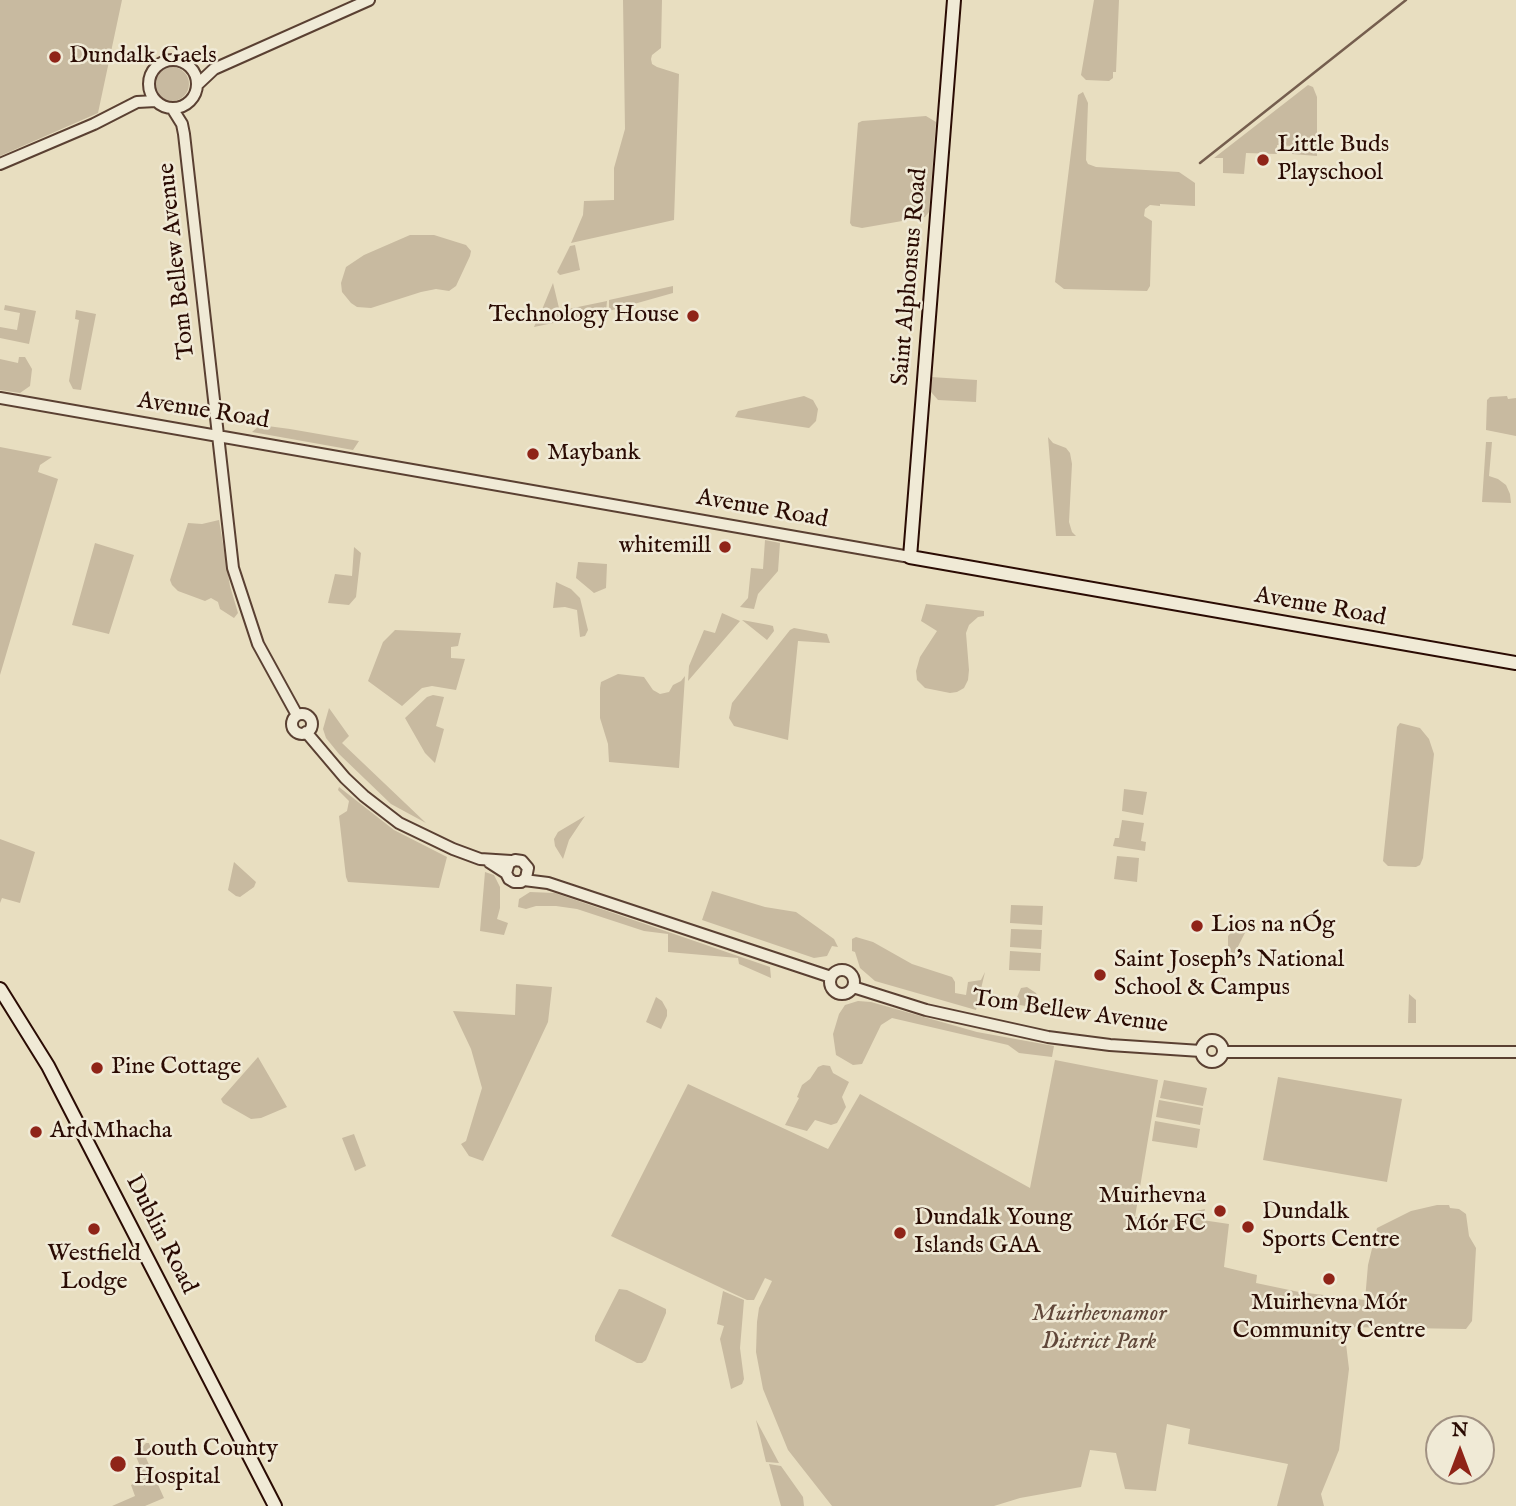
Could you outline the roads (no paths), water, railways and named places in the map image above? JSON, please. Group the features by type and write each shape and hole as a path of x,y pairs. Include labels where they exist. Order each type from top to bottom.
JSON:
{"main road":[{"name":"Saint Alphonsus Road","path":"910,557 954,0"},
{"name":"Avenue Road","path":"910,557 1516,663"},
{"name":"Dublin Road","path":"0,989 51,1071 275,1506"}],"street":[{"path":"0,164 94,124 137,102 156,101 172,108 188,103 197,85 214,69 369,0"},
{"path":"137,102 148,86 154,68 165,61 182,61 192,68 214,69"},
{"path":"192,68 197,85"},
{"path":"148,86 156,101"},
{"name":"Tom Bellew Avenue","path":"188,103 182,124 230,546 240,593 258,644 297,715 306,715 310,719 310,728 306,732 345,778 391,817 453,849 489,862 506,873"},
{"name":"Tom Bellew Avenue","path":"172,108 182,124"},
{"name":"Avenue Road","path":"0,398 910,557"},
{"path":"512,861 522,861 526,875 518,883 511,881 506,873 507,866 512,861"},
{"name":"Tom Bellew Avenue","path":"489,862 512,861"},
{"path":"526,875 831,978"},
{"path":"840,970 850,972 854,979 853,987 845,993 838,993 832,987 831,978 840,970"},
{"name":"Tom Bellew Avenue","path":"853,987 926,1010 1048,1037 1110,1045 1200,1051 1203,1058 1212,1062 1218,1060 1223,1052 1516,1052"}],"waterway":[{"path":"1200,163 1406,0"}],"place":[{"name":"Dundalk Gaels","path":"55,57"},
{"name":"Little Buds Playschool","path":"1263,160"},
{"name":"Technology House","path":"693,316"},
{"name":"Maybank","path":"533,454"},
{"name":"whitemill","path":"725,547"},
{"name":"Lios na nÓg","path":"1197,926"},
{"name":"Saint Joseph's National School & Campus","path":"1100,975"},
{"name":"Pine Cottage","path":"97,1068"},
{"name":"Ard Mhacha","path":"36,1132"},
{"name":"Muirhevna Mór FC","path":"1220,1211"},
{"name":"Dundalk Sports Centre","path":"1248,1227"},
{"name":"Westfield Lodge","path":"94,1229"},
{"name":"Dundalk Young Islands GAA","path":"900,1233"},
{"name":"Muirhevna Mór Community Centre","path":"1329,1279"},
{"name":"Louth County Hospital","path":"118,1464"}],"park label":[{"name":"Muirhevnamor District Park","path":"1099,1329"}]}
